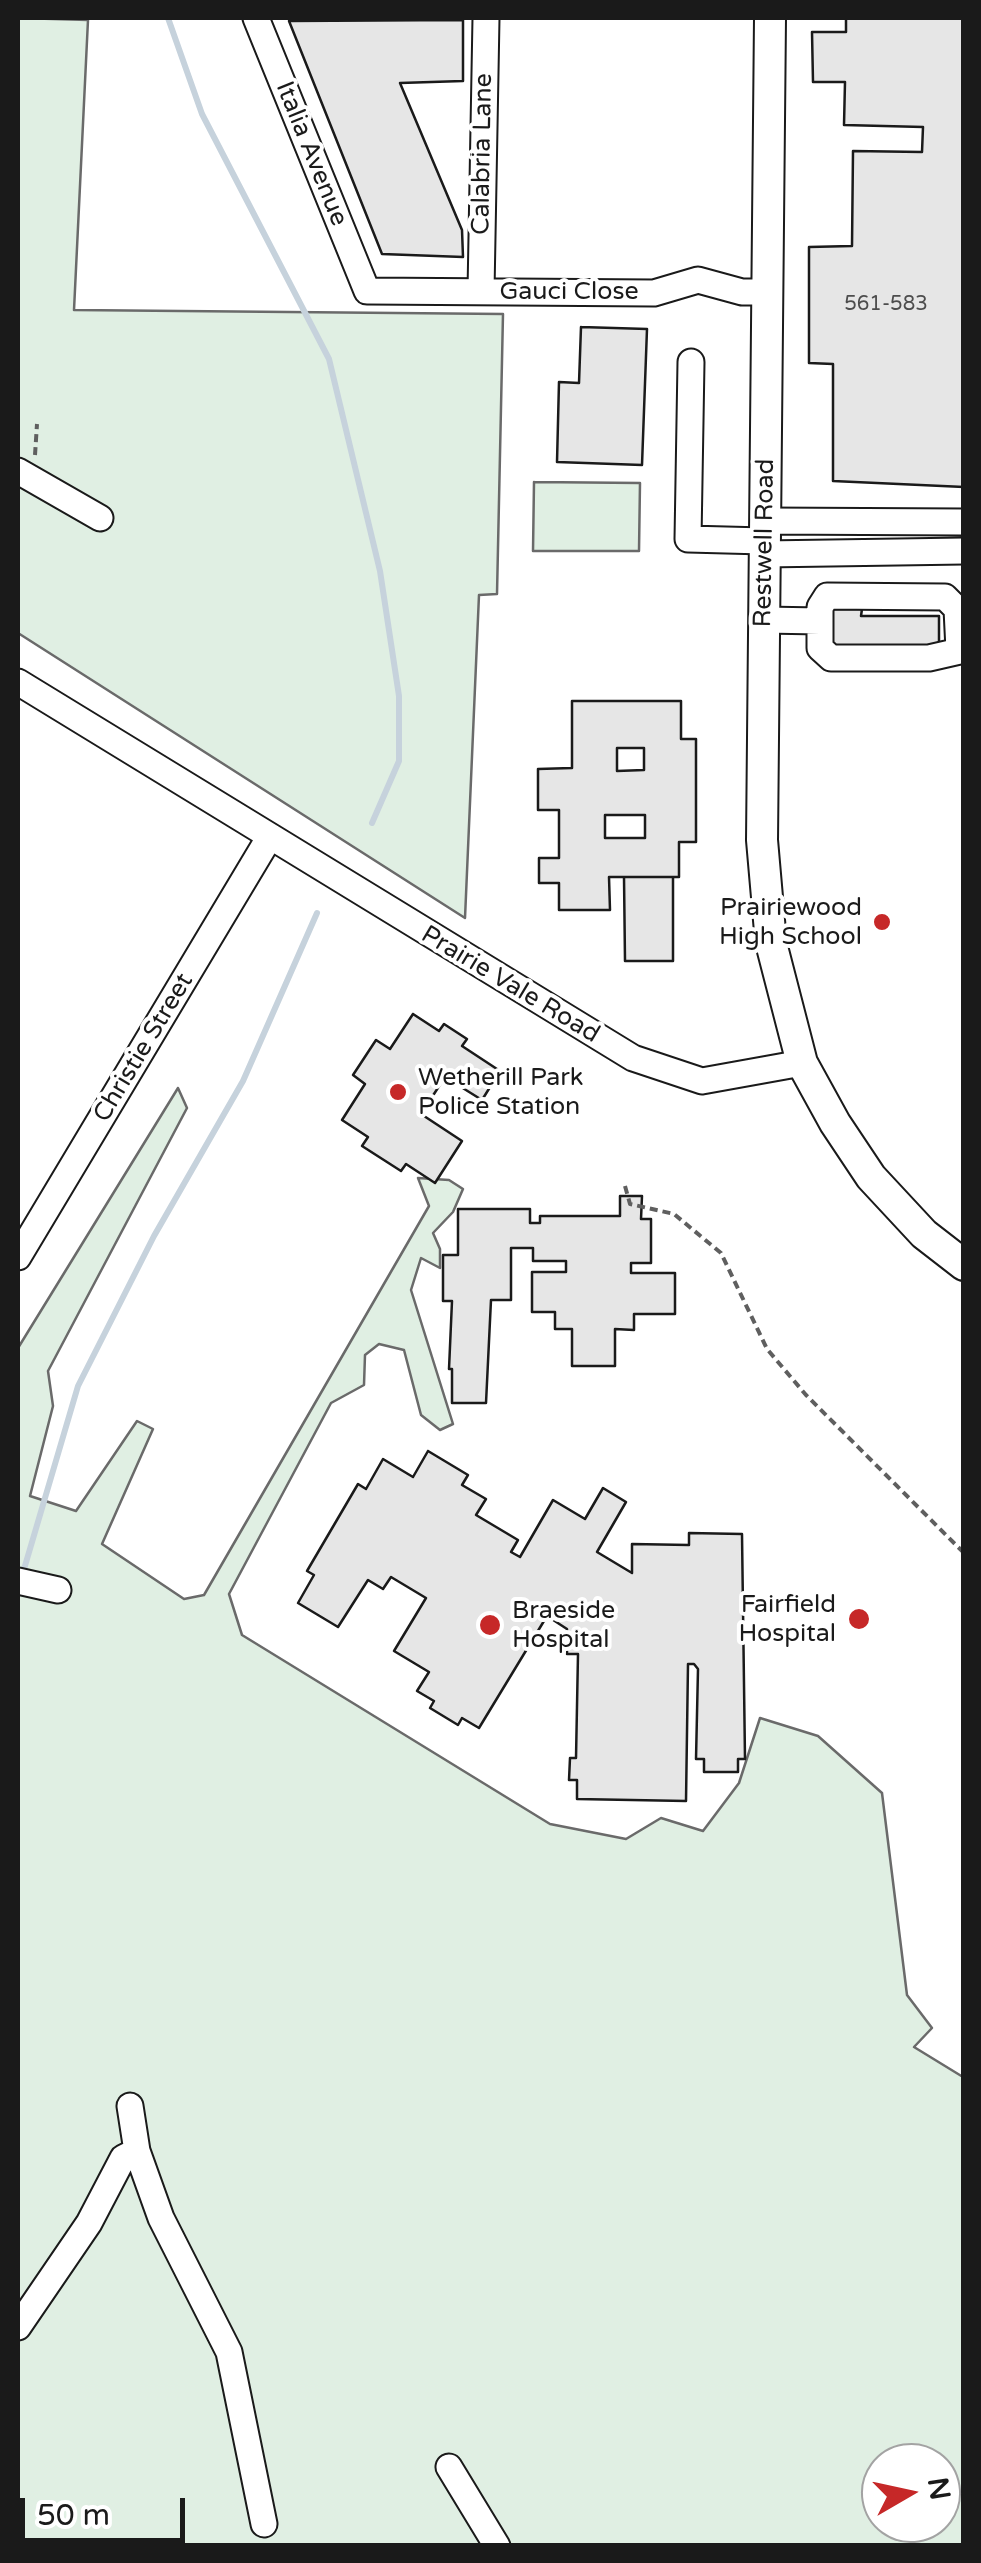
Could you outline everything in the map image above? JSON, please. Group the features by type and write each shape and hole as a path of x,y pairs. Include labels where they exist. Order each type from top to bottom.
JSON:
{"main road":[{"name":"Restwell Road","path":"770,18 764,538 765,906 778,982 802,1063"},
{"path":"802,1063 872,1176 924,1234 964,1265"}],"street":[{"name":"Italia Avenue","path":"256,18 367,291"},
{"name":"Calabria Lane","path":"481,292 486,18"},
{"name":"Gauci Close","path":"367,291 654,293 698,280 742,292 768,292"},
{"path":"691,362 688,540 964,522"},
{"path":"18,471 100,518"},
{"path":"764,538 909,552 964,550"},
{"path":"908,597 909,552"},
{"path":"827,596 908,597 946,597 954,602 961,650 929,658 831,658 820,648 820,607 827,596"},
{"path":"764,620 820,621"},
{"name":"Prairie Vale Road","path":"18,682 163,767 270,838 588,1033 660,1070 720,1081 802,1063"},
{"name":"Christie Street","path":"18,1257 270,838"},
{"path":"18,1581 58,1590"},
{"path":"130,2106 137,2152 160,2218 229,2352 264,2524"},
{"path":"18,2327 89,2223 123,2158 137,2152"},
{"path":"449,2467 497,2546"}],"path":[{"path":"624,1186 630,1204 674,1214 720,1253 767,1349 806,1395 964,1553"}],"green space":[{"path":"18,18 88,20 74,310 503,314 497,594 479,595 465,918 18,633"},
{"path":"534,482 640,483 639,551 533,551"},
{"path":"178,1088 187,1108 48,1371 53,1406 30,1496 76,1511 137,1421 153,1429 102,1544 184,1599 204,1595 429,1206 418,1178 449,1180 463,1189 453,1212 433,1233 440,1249 440,1268 421,1258 411,1290 453,1424 440,1430 421,1415 404,1350 379,1344 365,1355 364,1385 331,1403 229,1594 242,1635 550,1824 626,1839 661,1818 703,1831 739,1783 760,1718 818,1736 882,1793 907,1995 932,2028 914,2047 963,2077 963,2545 18,2545 18,1348"}],"building":[{"path":"846,18 964,18 964,487 833,481 833,364 809,363 809,247 852,246 853,151 922,152 923,127 844,125 845,82 813,82 812,32 846,32"},
{"path":"463,20 463,81 400,83 462,230 463,257 382,254 289,21"},
{"path":"581,327 647,329 642,465 557,462 559,382 579,383"},
{"path":"831,609 862,609 861,616 939,616 939,648 831,647"},
{"path":"572,701 681,701 681,739 696,739 696,842 679,842 679,877 609,877 610,910 559,910 559,883 539,883 539,858 559,858 559,810 538,810 538,769 572,768","holes":["617,748 644,748 644,770 617,771","605,815 645,815 645,838 605,838"]},
{"path":"624,877 673,877 673,961 625,961"},
{"name":"Wetherill Park Police Station","path":"413,1014 439,1031 444,1024 467,1039 462,1046 500,1071 482,1100 445,1077 421,1114 462,1141 435,1183 406,1164 401,1171 362,1146 368,1137 342,1120 365,1084 353,1075 376,1040 390,1049"},
{"path":"620,1196 642,1196 641,1219 651,1219 651,1263 631,1263 631,1273 675,1273 675,1314 634,1314 634,1330 615,1329 615,1366 572,1366 572,1329 555,1329 555,1312 532,1312 532,1272 566,1272 566,1261 533,1261 533,1248 511,1248 511,1300 491,1300 486,1403 452,1403 452,1301 443,1301 443,1255 458,1255 458,1209 530,1209 530,1223 540,1223 540,1216 620,1216"},
{"path":"428,1451 468,1475 462,1485 486,1499 476,1515 518,1540 511,1552 520,1557 553,1500 585,1519 603,1488 626,1502 597,1552 632,1573 632,1544 689,1545 689,1533 742,1534 745,1759 738,1759 738,1772 704,1772 704,1759 696,1759 698,1669 694,1664 688,1664 686,1801 577,1799 577,1780 569,1780 570,1758 576,1758 578,1654 567,1654 567,1629 547,1616 479,1728 462,1718 458,1725 430,1708 434,1701 417,1691 429,1672 394,1651 426,1598 391,1577 383,1589 368,1580 338,1627 298,1603 314,1575 307,1571 358,1484 366,1489 383,1459 413,1477"}],"waterway":[{"path":"168,18 202,114 329,359 380,571 399,696 399,761 372,823"},
{"path":"22,1576 78,1386 154,1236 243,1081 317,913"}],"place":[{"name":"Prairiewood High School","path":"882,922"},
{"name":"Wetherill Park Police Station","path":"398,1092"},
{"name":"Fairfield Hospital","path":"859,1619"},
{"name":"Braeside Hospital","path":"490,1625"}]}
